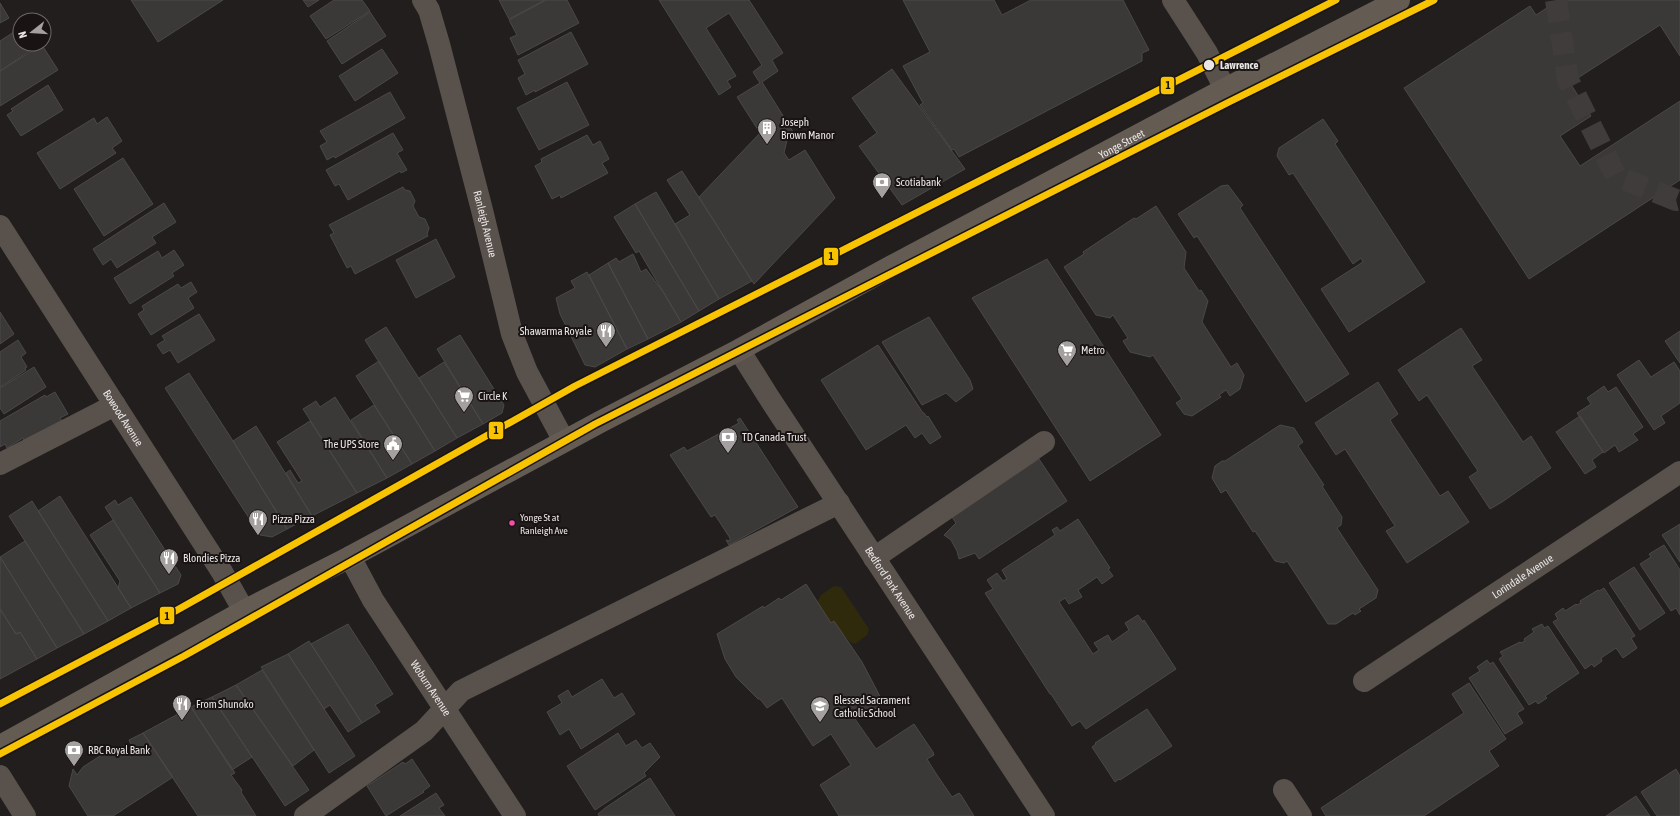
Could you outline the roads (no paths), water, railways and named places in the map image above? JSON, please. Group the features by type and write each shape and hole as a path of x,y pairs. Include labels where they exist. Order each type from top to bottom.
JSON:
{"main road":[{"name":"Yonge Street","path":"0,746 244,612 350,557 564,441 739,350 892,266 1225,89 1399,0"}],"street":[{"name":"Ranleigh Avenue","path":"423,0 428,10 439,44 512,334 527,372 564,441"},
{"path":"1173,0 1207,53 1225,89"},
{"name":"Bowood Avenue","path":"0,226 222,572 244,612"},
{"name":"Bedford Park Avenue","path":"739,350 1044,816"},
{"path":"0,464 115,405"},
{"path":"874,558 1044,442"},
{"name":"Lorindale Avenue","path":"1364,681 1680,472"},
{"path":"305,816 424,731 461,692 839,504"},
{"name":"Woburn Avenue","path":"350,557 372,600 515,816"},
{"path":"0,776 25,816"},
{"path":"1284,790 1301,816"}],"tunnel":[{"path":"1556,0 1568,80 1616,176 1676,200 1680,199"}],"place":[{"name":"Lawrence","path":"1209,65"},
{"name":"Joseph Brown Manor","path":"767,145"},
{"name":"Scotiabank","path":"882,199"},
{"name":"Shawarma Royale","path":"606,348"},
{"name":"Metro","path":"1067,367"},
{"name":"Circle K","path":"464,413"},
{"name":"TD Canada Trust","path":"728,454"},
{"name":"The UPS Store","path":"393,461"},
{"name":"Yonge St at Ranleigh Ave","path":"512,523"},
{"name":"Pizza Pizza","path":"258,536"},
{"name":"Blondies Pizza","path":"169,575"},
{"name":"From Shunoko","path":"182,721"},
{"name":"Blessed Sacrament Catholic School","path":"820,723"},
{"name":"RBC Royal Bank","path":"74,767"}]}
